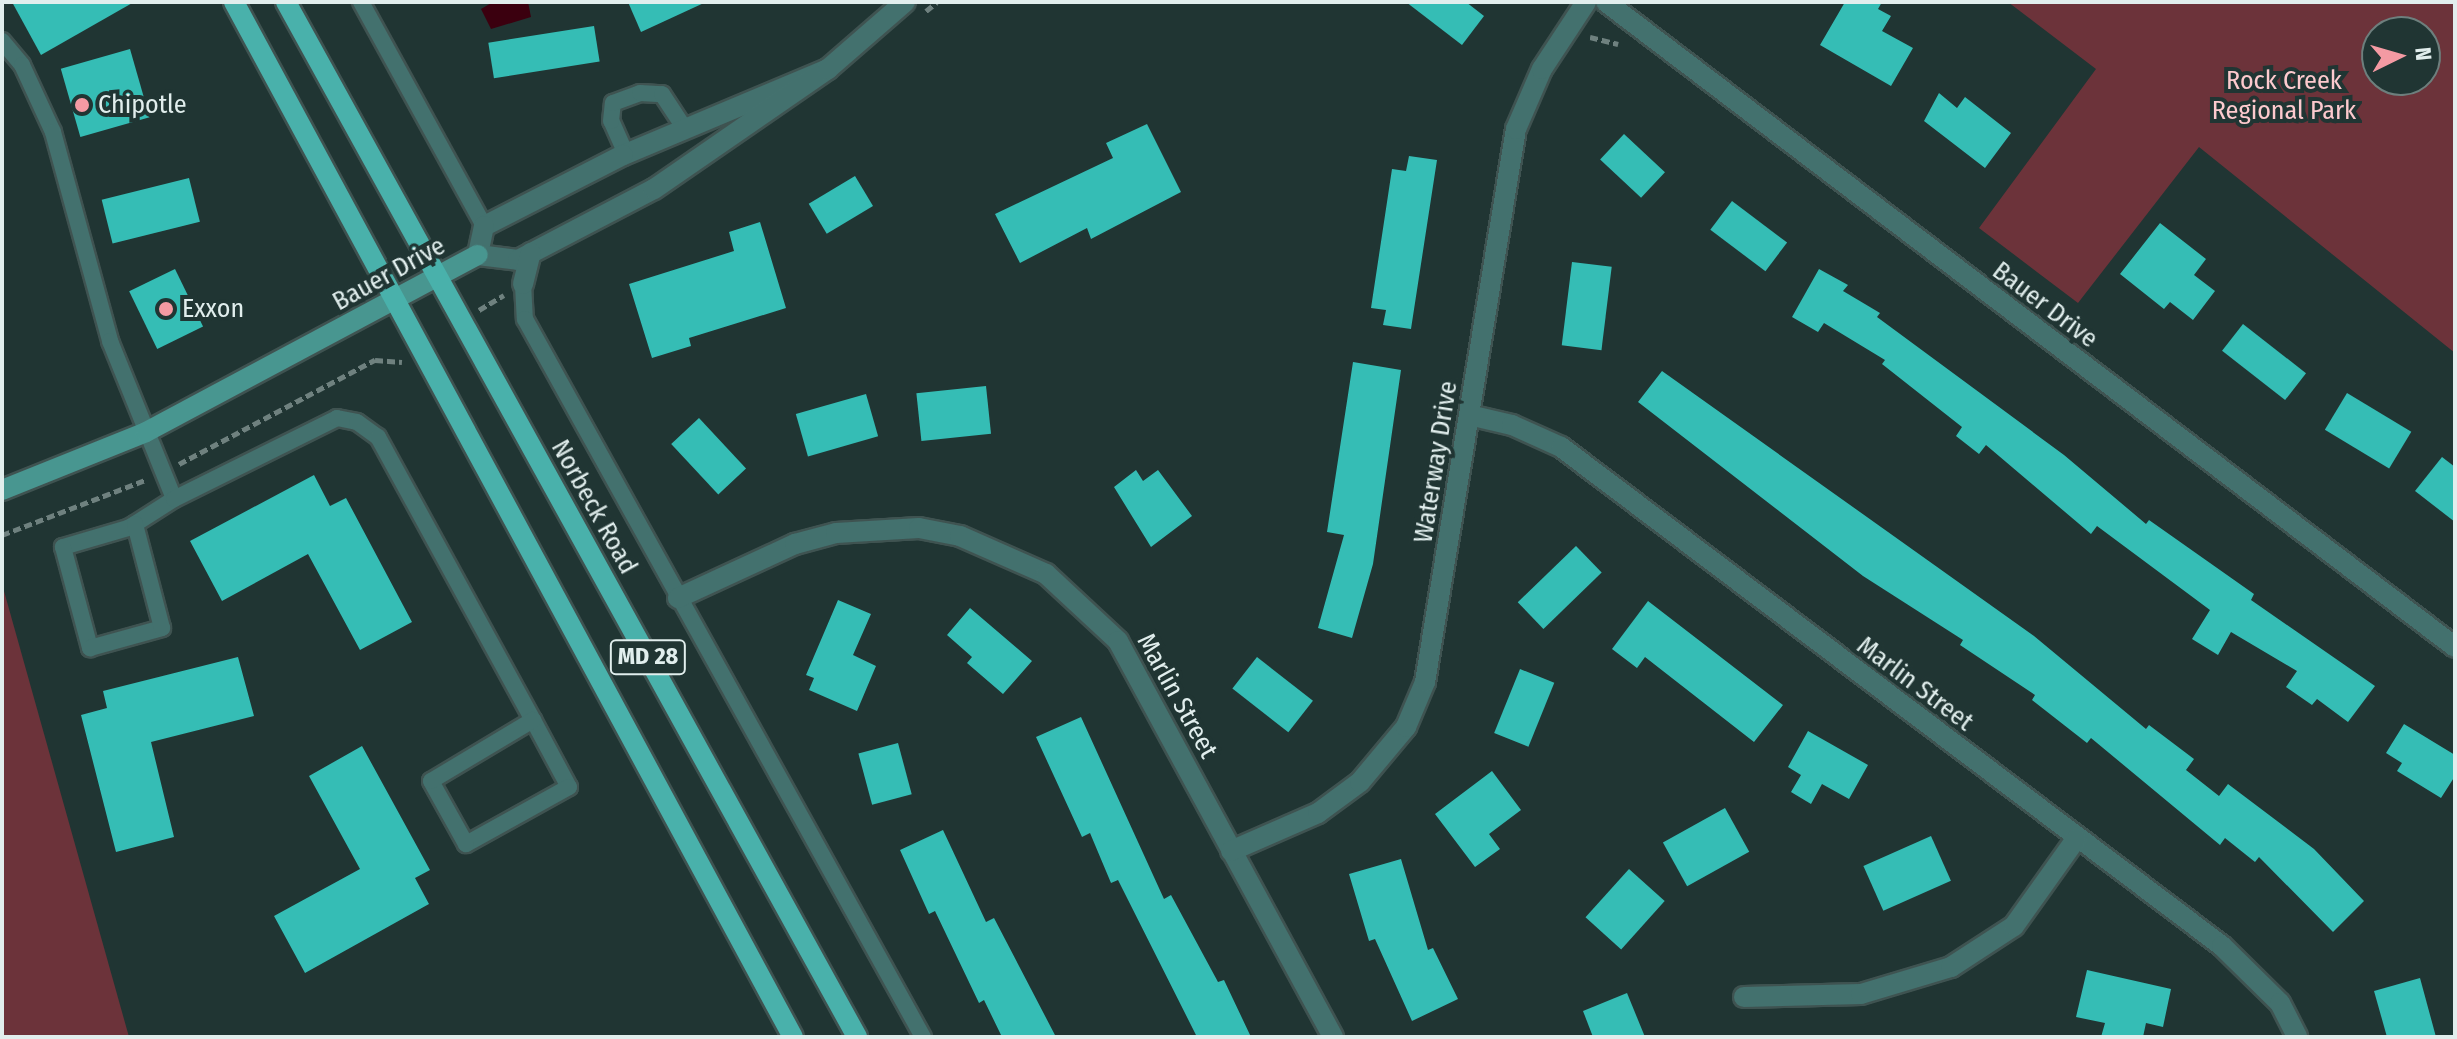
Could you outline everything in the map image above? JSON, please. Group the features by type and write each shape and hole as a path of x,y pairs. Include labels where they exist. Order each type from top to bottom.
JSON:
{"main road":[{"name":"MD 28","path":"234,2 793,1037"},
{"name":"Norbeck Road","path":"286,2 852,1035"}],"street":[{"name":"Bauer Drive","path":"2,490 146,432 478,255 518,260 654,189 828,69 905,2"},
{"name":"Waterway Drive","path":"1231,851 1329,806 1360,782 1406,727 1425,682 1436,632 1516,129 1542,69 1586,2"},
{"name":"Bauer Drive","path":"1606,2 2455,647"},
{"name":"Bauer Drive","path":"484,226 626,154 828,69"},
{"path":"478,255 484,226"},
{"path":"523,284 531,253"},
{"name":"Marlin Street","path":"1469,415 1512,425 1561,447 2076,839 2222,946 2280,1003 2297,1037"},
{"name":"Marlin Street","path":"678,598 795,544 836,533 919,528 1008,553 1046,574 1118,641 1333,1037"},
{"path":"1744,997 1861,994 1951,967 2014,926 2076,839"}],"lane":[{"path":"361,2 484,226"},
{"path":"2,41 22,65 53,132 110,341 174,499"},
{"path":"626,154 611,121 613,103 640,93 662,94 685,129"},
{"name":"Norbeck Road","path":"523,284 525,319 923,1037"},
{"path":"135,524 162,628 90,648 63,547 135,524 174,499 337,418 357,422 378,437 533,720 569,787 466,844 431,781 533,720"}],"path":[{"path":"461,321 523,284"},
{"path":"2,535 162,472 375,360 387,357 405,363 421,349"}],"green space":[{"name":"Rock Creek Regional Park","path":"2008,2 2455,2 2455,353 2199,147 2078,303 1979,228 2096,69"},
{"path":"2,584 129,1037 2,1037"}],"shaded area":[{"path":"493,2 528,2 531,17 491,29 481,9"}],"building":[{"path":"12,2 134,2 41,55"},
{"path":"628,2 706,2 641,32"},
{"path":"1406,2 1466,2 1484,16 1462,45"},
{"path":"1845,2 1882,2 1878,9 1891,16 1882,31 1913,48 1891,86 1820,45"},
{"path":"594,26 600,62 494,78 488,43"},
{"path":"130,49 150,117 80,137 61,69"},
{"path":"1939,93 1957,108 1965,97 2011,133 1985,168 1924,121"},
{"path":"1147,124 1181,192 1091,239 1087,228 1020,263 995,214 1113,158 1106,143"},
{"path":"1624,134 1665,172 1641,198 1600,160"},
{"path":"1409,156 1437,160 1411,329 1383,325 1386,310 1371,308 1392,169 1406,171"},
{"path":"855,176 873,206 827,234 809,204"},
{"path":"189,178 200,222 113,243 102,200"},
{"path":"1732,201 1787,243 1765,271 1710,230"},
{"path":"760,222 786,308 689,338 691,346 652,358 629,284 734,251 729,232"},
{"path":"2160,223 2206,259 2194,275 2215,291 2193,320 2170,302 2164,309 2120,274"},
{"path":"1572,262 1612,267 1601,350 1562,345"},
{"name":"Exxon","path":"175,269 203,327 157,349 129,291"},
{"path":"1819,269 1848,285 1843,291 1880,313 1877,317 2064,455 2146,524 2149,520 2254,594 2251,600 2375,686 2348,722 2317,699 2312,705 2286,687 2297,671 2231,632 2218,655 2192,639 2210,610 2097,526 2091,534 1986,445 1979,454 1956,436 1962,427 1882,364 1885,360 1824,323 1818,332 1792,317"},
{"path":"2243,324 2306,373 2285,400 2222,351"},
{"path":"1353,362 1401,370 1373,564 1352,638 1318,628 1344,535 1327,532"},
{"path":"1662,371 2034,636 2146,729 2149,725 2194,759 2186,770 2219,796 2228,784 2314,849 2364,901 2333,932 2259,857 2255,862 2225,838 2220,845 2091,738 2087,743 2032,700 2035,695 1960,645 1963,640 1863,576 1638,402"},
{"path":"986,386 991,434 921,441 916,393"},
{"path":"2347,393 2411,432 2389,468 2325,430"},
{"path":"866,394 878,436 808,456 796,414"},
{"path":"699,418 746,468 718,494 671,444"},
{"path":"2442,457 2455,467 2455,522 2415,491"},
{"path":"1136,470 1143,481 1158,470 1192,516 1151,547 1114,487"},
{"path":"314,475 330,506 346,498 412,622 360,650 308,554 222,601 190,541"},
{"path":"1576,546 1602,573 1543,629 1518,602"},
{"path":"838,600 871,614 853,655 876,666 857,711 809,690 814,678 806,675"},
{"path":"1648,601 1783,705 1754,742 1645,657 1637,668 1612,649"},
{"path":"970,608 1032,661 1003,694 967,663 972,657 947,635"},
{"path":"238,657 254,716 151,742 174,837 116,852 81,715 107,708 103,691"},
{"path":"1257,657 1313,701 1288,732 1232,689"},
{"path":"1520,669 1554,683 1528,747 1494,733"},
{"path":"1081,717 1164,899 1171,895 1218,982 1224,980 1251,1037 1197,1037 1118,880 1111,883 1090,833 1082,837 1036,737"},
{"path":"2404,724 2455,755 2455,776 2441,798 2397,771 2402,763 2386,753"},
{"path":"1808,731 1868,765 1849,799 1822,784 1811,804 1791,792 1801,775 1788,767"},
{"path":"898,743 912,794 872,805 858,754"},
{"path":"362,746 430,870 415,878 429,904 305,973 274,916 360,869 309,776"},
{"path":"1492,771 1521,810 1489,834 1500,849 1475,867 1435,814"},
{"path":"1725,808 1749,852 1687,886 1663,842"},
{"path":"943,830 986,922 994,918 1056,1037 1002,1037 984,1000 979,1003 935,911 929,914 900,850"},
{"path":"1931,836 1951,881 1883,911 1863,866"},
{"path":"1401,859 1428,950 1433,948 1458,999 1412,1021 1375,939 1369,941 1349,874"},
{"path":"1629,869 1665,901 1621,949 1586,917"},
{"path":"2087,970 2171,989 2163,1027 2146,1023 2143,1037 2101,1037 2105,1023 2076,1017"},
{"path":"2420,978 2436,1037 2387,1037 2374,991"},
{"path":"1627,993 1645,1037 1593,1037 1583,1011"}],"place":[{"name":"Chipotle","path":"82,105"},
{"name":"Exxon","path":"166,309"}]}
